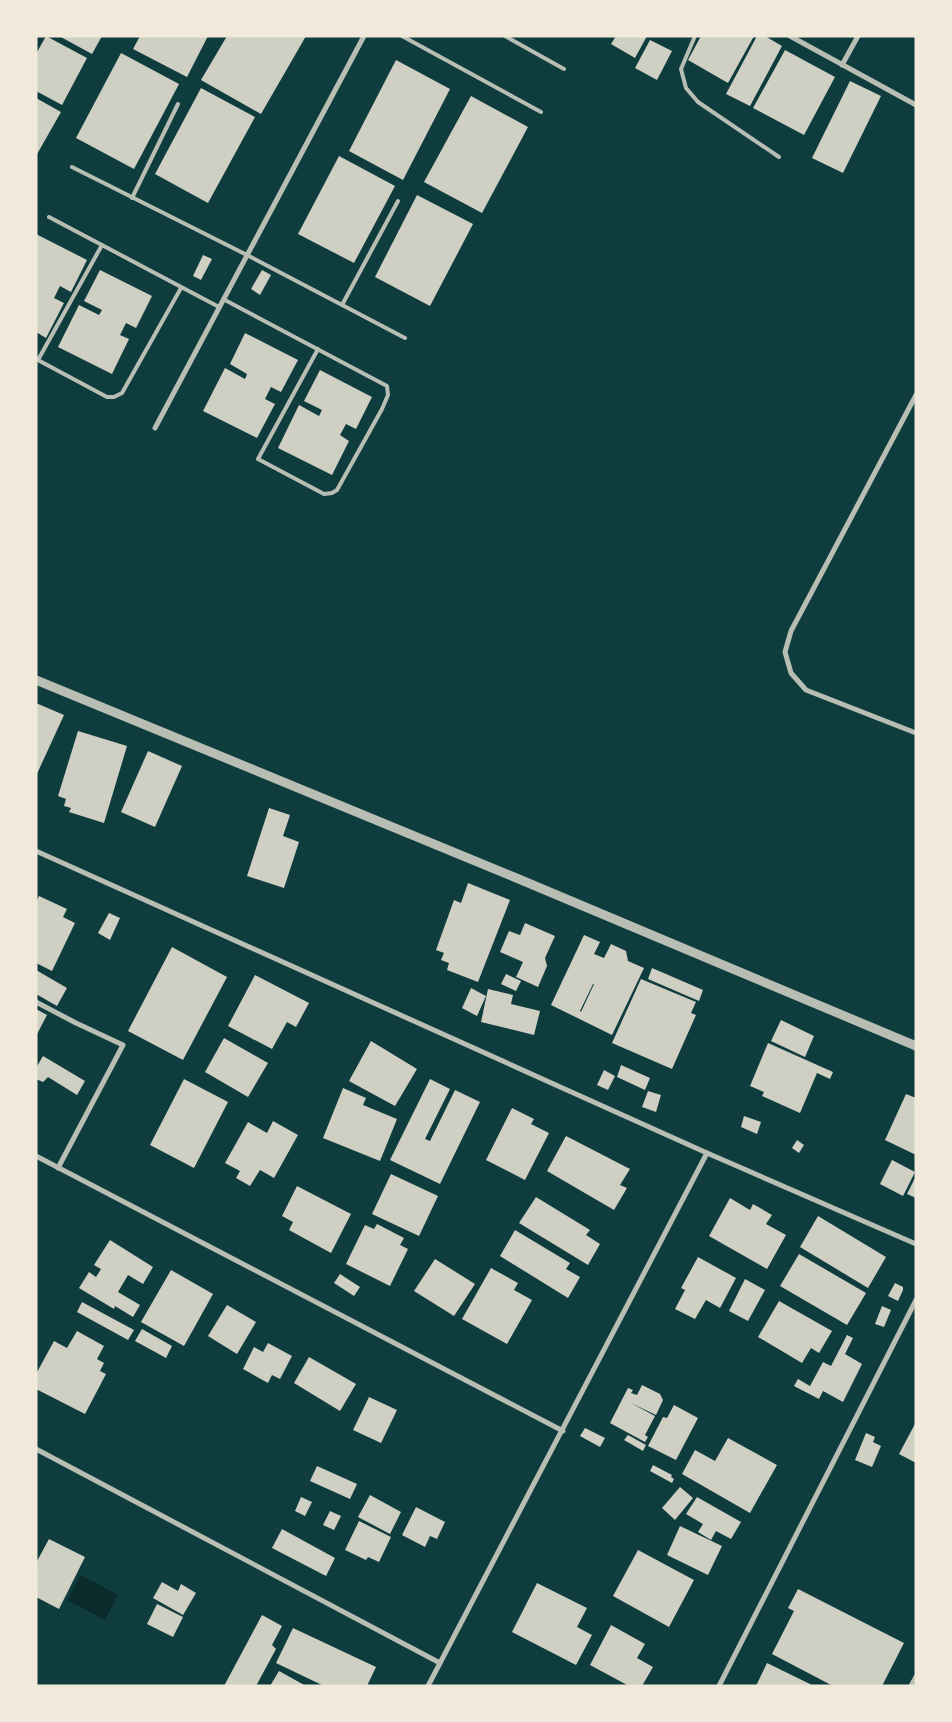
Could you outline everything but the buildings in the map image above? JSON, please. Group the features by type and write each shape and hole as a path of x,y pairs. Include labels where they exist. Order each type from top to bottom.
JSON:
{"street":[{"path":"790,36 916,105"},
{"path":"842,65 858,36"},
{"path":"155,428 362,37"},
{"path":"916,395 791,631 785,652 791,673 806,690 916,733"},
{"path":"36,680 505,873 916,1046"},
{"path":"36,851 707,1153 916,1244"},
{"path":"36,1002 123,1045 58,1168"},
{"path":"428,1686 707,1153"},
{"path":"36,1156 563,1431"},
{"path":"718,1686 916,1300"},
{"path":"36,1449 440,1663"},
{"path":"911,1686 916,1677"}],"lane":[{"path":"402,36 541,112"},
{"path":"505,36 564,69"},
{"path":"695,36 681,69 686,88 698,102 778,157"},
{"path":"132,198 178,104"},
{"path":"72,167 247,255 405,338"},
{"path":"342,305 398,201"},
{"path":"49,217 219,307"},
{"path":"102,245 37,360 107,397 114,397 122,393 180,288"},
{"path":"223,299 318,349 387,386 388,395 337,490 324,494 258,459 318,349"}],"water":[{"path":"81,1575 118,1595 105,1620 67,1600"}]}
